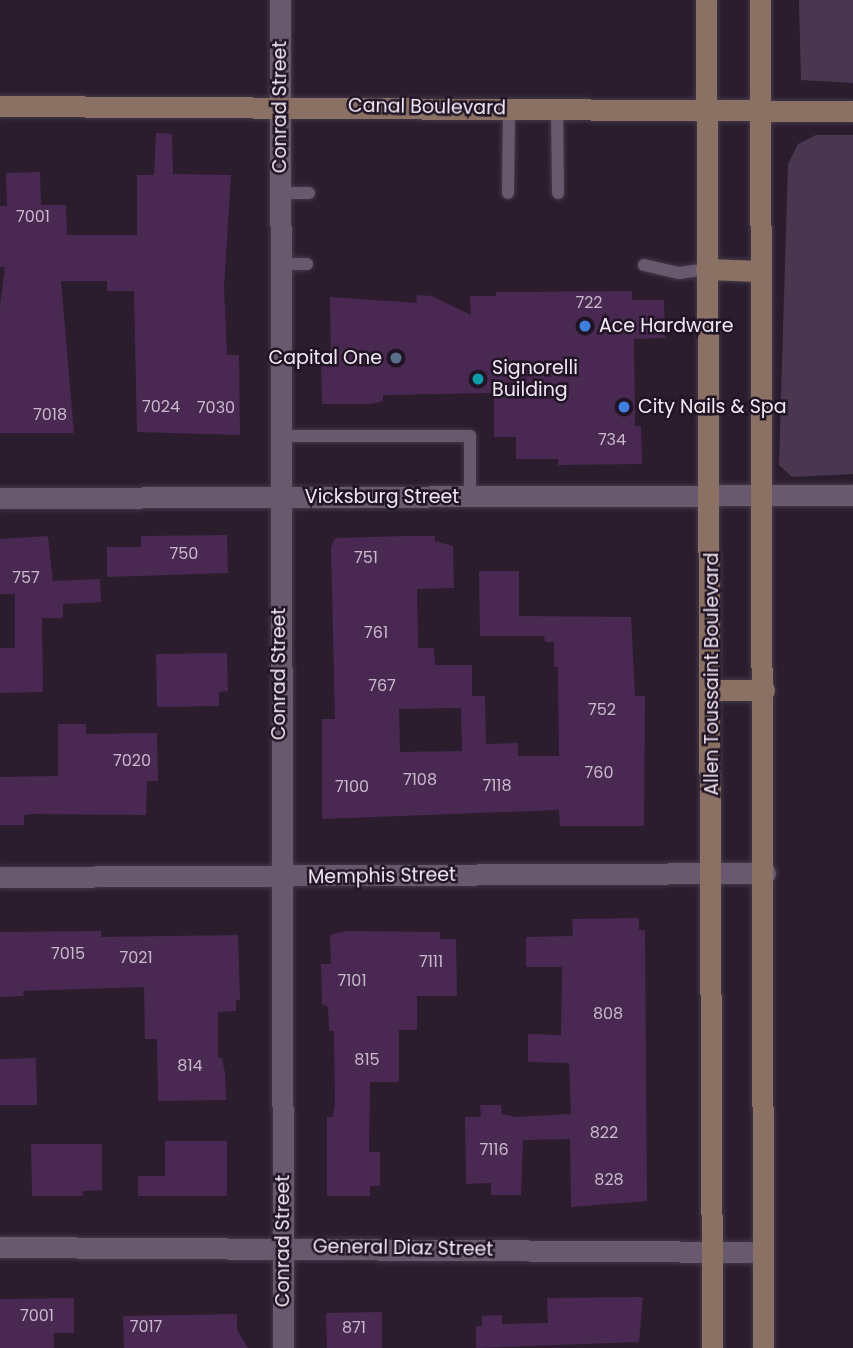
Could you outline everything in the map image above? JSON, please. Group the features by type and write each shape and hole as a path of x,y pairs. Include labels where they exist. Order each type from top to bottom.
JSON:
{"main road":[{"name":"Allen Toussaint Boulevard","path":"706,0 706,269 712,690 712,1348"},
{"path":"760,0 765,873 763,1348"},
{"name":"Canal Boulevard","path":"0,106 853,111"},
{"path":"706,269 761,271"},
{"path":"712,690 764,690"}],"street":[{"name":"Conrad Street","path":"280,0 278,497 283,1348"},
{"name":"Vicksburg Street","path":"0,498 853,495"},
{"name":"Memphis Street","path":"0,877 765,873"},
{"name":"General Diaz Street","path":"0,1247 283,1246 763,1252"}],"lane":[{"path":"508,193 509,108"},
{"path":"556,109 558,193"},
{"path":"280,193 309,193"},
{"path":"280,264 307,264"},
{"path":"644,265 679,273 706,269"},
{"path":"278,436 470,436 470,496"}],"shaded area":[{"path":"799,0 853,0 853,83 801,80"},
{"path":"816,135 853,135 853,474 792,477 779,465 788,164 798,144"}],"building":[{"path":"156,133 172,134 173,174 231,175 224,287 227,355 239,355 240,435 137,432 134,291 107,291 107,281 61,281 74,433 0,433 0,307 5,267 0,267 0,206 7,206 6,173 40,172 41,205 66,205 67,235 137,235 137,175 154,175"},
{"name":"Signorelli Building","path":"632,291 632,300 664,300 665,338 634,339 635,426 641,426 642,464 558,465 558,459 516,459 516,437 494,437 494,393 383,395 383,401 372,404 322,404 321,364 331,364 330,297 417,303 416,295 432,296 471,315 470,296 496,296 496,292"},
{"path":"227,535 228,573 107,577 107,547 141,547 141,536"},
{"path":"48,536 53,581 100,579 101,602 63,604 63,618 42,618 43,692 0,693 0,648 15,648 15,594 0,594 0,539"},
{"path":"435,536 435,541 453,546 454,588 417,589 418,648 434,648 435,665 472,665 472,696 485,696 486,744 518,743 518,756 559,756 558,667 554,667 554,642 545,642 544,636 480,636 479,571 519,571 519,616 631,617 635,696 645,696 644,826 560,826 559,810 322,819 322,719 335,719 331,547 335,538","holes":["461,708 462,751 400,752 399,709"]},
{"path":"227,653 228,691 219,692 219,706 157,707 156,654"},
{"path":"58,724 86,724 86,734 157,733 158,781 147,781 146,815 33,814 24,815 24,825 0,825 0,777 58,776"},
{"path":"639,918 639,930 645,930 647,1201 571,1207 570,1139 523,1140 521,1195 491,1195 491,1183 466,1184 465,1117 481,1117 480,1105 501,1105 502,1114 516,1117 571,1114 569,1063 528,1062 528,1034 561,1035 562,967 526,967 526,937 573,936 572,919"},
{"path":"101,931 101,937 238,935 240,1000 236,1000 236,1011 218,1012 218,1058 222,1058 225,1073 226,1100 158,1101 157,1039 145,1039 144,987 23,991 24,996 0,997 0,932"},
{"path":"345,931 440,932 440,939 456,939 457,996 417,996 417,1030 399,1030 399,1082 370,1082 369,1152 380,1152 380,1186 370,1186 370,1196 327,1196 327,1117 333,1117 335,1104 334,1031 329,1031 328,1007 322,1004 321,964 331,964 330,935"},
{"path":"36,1058 37,1105 0,1105 0,1059"},
{"path":"165,1141 227,1141 227,1196 138,1196 138,1176 165,1176"},
{"path":"31,1144 102,1144 102,1190 83,1191 83,1196 32,1196"},
{"path":"643,1297 639,1342 476,1348 476,1326 482,1326 482,1316 502,1315 502,1324 548,1323 547,1298"},
{"path":"74,1298 74,1333 54,1333 54,1348 0,1348 0,1299"},
{"path":"382,1312 382,1348 327,1348 326,1313"},
{"path":"237,1314 237,1330 248,1348 124,1348 123,1316"}],"place":[{"name":"Ace Hardware","path":"585,326"},
{"name":"Capital One","path":"396,358"},
{"name":"Signorelli Building","path":"478,379"},
{"name":"City Nails & Spa","path":"624,407"}]}
